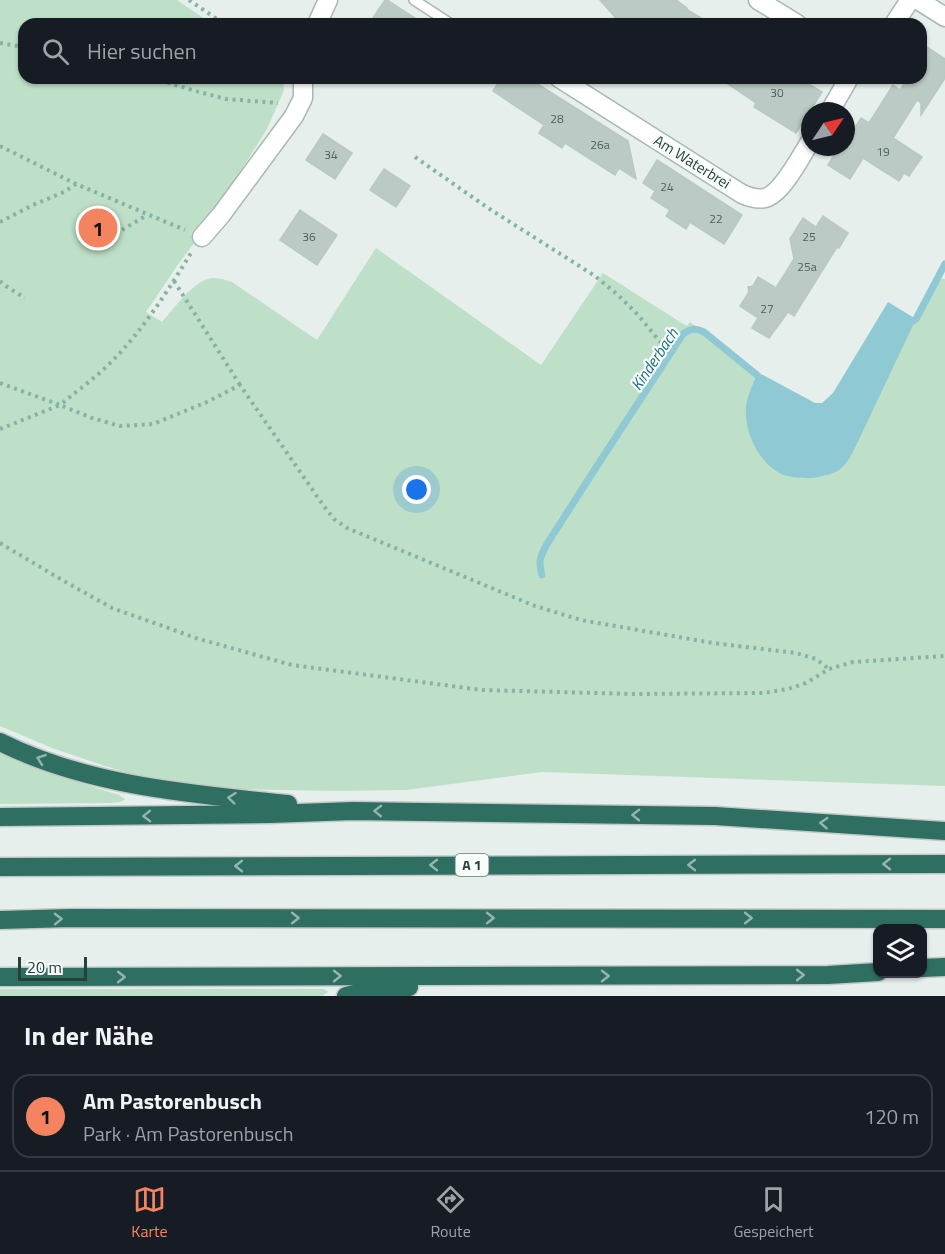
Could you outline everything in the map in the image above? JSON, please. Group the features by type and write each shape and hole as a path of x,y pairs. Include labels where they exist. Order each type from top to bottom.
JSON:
{"highway":[{"path":"0,742 79,771 141,786 352,811"},
{"path":"0,817 352,811 715,816 945,831"},
{"name":"A 1","path":"0,867 945,864"},
{"path":"0,920 945,919"},
{"path":"927,968 945,967"},
{"path":"0,977 828,975 873,972"},
{"path":"346,996 398,988 448,987 546,976"}],"street":[{"path":"320,18 328,0"},
{"path":"758,0 787,18"},
{"path":"898,18 910,0"},
{"path":"918,0 945,17"},
{"path":"202,237 221,215 294,116 303,98 303,84"},
{"name":"Am Waterbrei","path":"568,84 742,194 752,198 765,198 776,192 801,155"},
{"path":"835,102 846,84"}],"lane":[{"path":"414,0 442,18"}],"path":[{"path":"189,0 215,18"},
{"path":"0,43 18,46"},
{"path":"174,84 226,99 249,102 267,101 299,106"},
{"path":"0,146 76,184 202,237 134,337 113,360 60,405 0,429"},
{"path":"415,157 488,208 595,276 639,316 661,343"},
{"path":"0,222 76,184"},
{"path":"123,230 148,214"},
{"path":"0,281 25,298"},
{"path":"174,281 240,385 323,505 334,519 347,528 524,602 581,620 712,643 796,653 816,659 829,669"},
{"path":"0,383 92,418 120,426 153,424 207,402 240,385"},
{"path":"0,543 112,608 199,639 292,664 482,690 634,694 764,693 788,689 829,669 853,662 945,656"}],"green space":[{"path":"0,0 177,0 203,18 18,18 18,84 284,84 284,90 267,129 203,231 146,312 162,322 199,283 218,278 232,282 317,340 376,248 541,365 603,273 687,326 690,322 763,375 757,375 801,478 826,476 939,278 945,279 945,786 542,772 406,790 229,789 143,777 52,748 0,726"},
{"path":"0,752 53,774 119,795 125,799 111,803 0,804"},
{"path":"0,989 324,989 328,992 322,996 0,996"}],"water":[{"path":"888,302 916,319 848,460 836,472 815,478 791,477 776,471 757,451 747,424 747,399 757,375 763,375 815,403 822,403 833,393"}],"building":[{"path":"387,0 415,18 373,18"},
{"path":"600,0 676,0 701,18 616,18"},
{"path":"927,47 945,59 945,78 921,115 921,103 917,100 893,138 922,157 909,176 904,173 899,181 863,158 850,179 828,165 834,156 855,156 855,128 861,118 869,123 893,85 900,90 904,84 927,84"},
{"path":"497,84 538,84 628,141 636,179 619,168 615,175 565,143 562,148 539,133 544,125 493,91"},
{"path":"728,84 809,84 822,92 816,102 801,102 801,125 796,133 754,107 756,103"},
{"path":"323,134 352,153 335,179 306,160"},
{"path":"657,160 742,215 724,244 690,222 686,229 666,216 670,210 651,198 655,191 643,183"},
{"path":"384,169 410,186 396,207 370,190"},
{"path":"300,210 337,235 317,265 280,240"},
{"path":"823,216 848,233 794,316 788,312 769,338 752,328 758,318 740,306 749,292 748,287 753,286 758,277 776,288 794,259 790,239 803,218 816,227"}],"waterway":[{"name":"Kinderbach","path":"909,324 916,319 945,264"},
{"name":"Kinderbach","path":"542,575 540,559 547,544 683,334 694,329 704,332 757,375 762,383"}],"place":[{"name":"Am Pastorenbusch","path":"98,228"}]}
